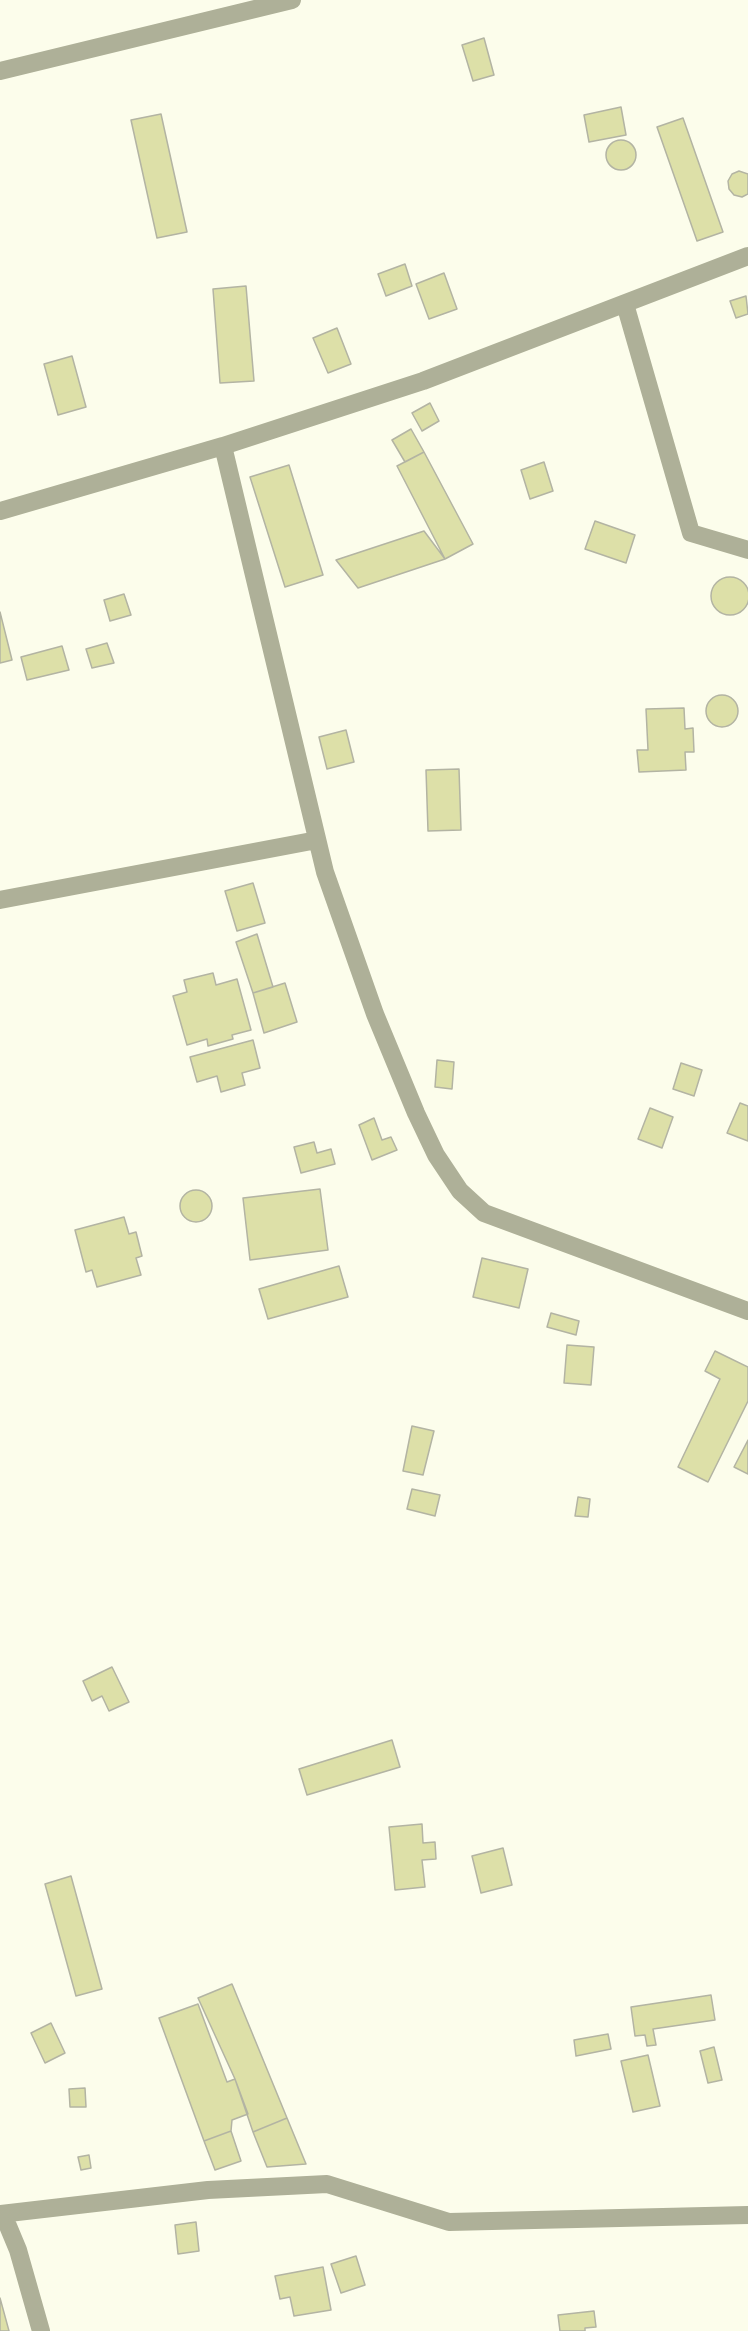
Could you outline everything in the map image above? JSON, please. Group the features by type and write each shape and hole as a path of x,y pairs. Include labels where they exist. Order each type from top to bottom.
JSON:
{"street":[{"path":"0,71 292,0"},
{"path":"0,510 223,446 423,381 748,256"},
{"path":"625,304 691,533 748,550"},
{"path":"223,446 325,872 375,1014 431,1145 460,1191 484,1213 748,1311"},
{"path":"0,900 317,840"},
{"path":"41,2331 18,2250 2,2214 208,2190 327,2184 449,2222 748,2215"}],"building":[{"path":"484,38 494,75 473,81 462,45"},
{"path":"621,107 626,135 589,142 584,115"},
{"path":"161,114 187,232 157,238 131,120"},
{"path":"683,118 723,232 697,241 657,127"},
{"path":"621,140 627,141 635,149 635,161 627,169 621,170 615,169 607,161 606,155 607,149 615,141"},
{"path":"739,171 748,174 748,194 742,197 734,195 729,189 728,181 732,174"},
{"path":"405,264 412,286 386,296 378,274"},
{"path":"444,273 457,309 429,319 416,284"},
{"path":"246,286 254,381 220,383 213,289"},
{"path":"746,296 748,314 736,318 730,301"},
{"path":"337,328 351,364 328,373 313,338"},
{"path":"72,356 86,407 58,415 44,364"},
{"path":"430,403 439,421 422,431 412,413"},
{"path":"411,429 424,452 405,462 392,440"},
{"path":"424,452 473,544 445,559 397,466"},
{"path":"544,462 553,491 530,499 521,470"},
{"path":"289,465 323,575 285,587 250,477"},
{"path":"595,521 635,535 626,563 585,549"},
{"path":"424,531 445,559 358,588 336,560"},
{"path":"730,577 743,583 749,596 743,609 730,615 717,609 711,596 717,583"},
{"path":"124,594 131,615 110,621 104,600"},
{"path":"0,612 12,660 0,663"},
{"path":"107,643 114,663 92,668 86,649"},
{"path":"62,646 69,670 27,680 21,657"},
{"path":"722,695 733,700 738,711 733,722 722,727 711,722 706,711 711,700"},
{"path":"684,708 685,729 693,728 694,752 685,752 686,770 639,772 637,750 648,750 646,709"},
{"path":"346,730 354,762 327,769 319,737"},
{"path":"459,769 461,830 428,831 426,770"},
{"path":"253,883 265,923 237,931 225,891"},
{"path":"257,934 273,987 253,993 236,942"},
{"path":"213,973 216,985 237,979 251,1030 232,1035 233,1039 208,1046 207,1039 187,1045 173,996 187,992 184,980"},
{"path":"285,983 297,1022 264,1033 253,993"},
{"path":"253,1040 260,1068 242,1073 245,1085 221,1092 217,1076 197,1082 190,1057"},
{"path":"437,1060 454,1062 452,1089 435,1087"},
{"path":"681,1063 702,1070 694,1096 673,1089"},
{"path":"740,1103 748,1106 748,1141 727,1133"},
{"path":"650,1108 673,1117 662,1148 638,1139"},
{"path":"374,1118 382,1140 391,1137 397,1150 372,1160 359,1125"},
{"path":"314,1142 317,1153 331,1149 335,1164 301,1173 294,1147"},
{"path":"320,1189 328,1250 250,1260 243,1198"},
{"path":"196,1190 207,1195 212,1206 207,1217 196,1222 185,1217 180,1206 185,1195"},
{"path":"124,1217 129,1234 136,1232 142,1256 136,1258 141,1275 97,1287 92,1270 86,1272 75,1230"},
{"path":"482,1258 528,1269 519,1308 473,1297"},
{"path":"339,1266 348,1297 268,1319 259,1289"},
{"path":"551,1313 579,1321 576,1335 547,1327"},
{"path":"567,1345 594,1347 591,1385 564,1383"},
{"path":"715,1351 748,1367 748,1401 708,1482 678,1467 720,1379 705,1371"},
{"path":"412,1426 434,1431 423,1475 403,1471"},
{"path":"748,1440 748,1474 734,1467"},
{"path":"412,1489 440,1495 435,1516 407,1509"},
{"path":"578,1497 590,1499 588,1517 575,1516"},
{"path":"112,1667 129,1702 109,1711 102,1696 92,1701 83,1681"},
{"path":"392,1740 400,1767 307,1795 299,1769"},
{"path":"422,1824 423,1843 435,1842 436,1859 422,1860 425,1887 395,1890 389,1827"},
{"path":"503,1848 512,1885 481,1893 472,1856"},
{"path":"71,1876 102,1989 76,1996 45,1884"},
{"path":"232,1984 287,2118 253,2132 235,2079 198,1998"},
{"path":"711,1995 715,2020 653,2029 656,2045 647,2046 645,2035 635,2036 631,2007"},
{"path":"198,2004 227,2082 235,2079 248,2114 232,2120 231,2131 204,2141 159,2018"},
{"path":"51,2023 65,2053 45,2063 31,2033"},
{"path":"608,2034 611,2049 576,2056 574,2040"},
{"path":"714,2047 722,2080 708,2083 700,2051"},
{"path":"648,2055 660,2106 633,2112 621,2061"},
{"path":"85,2088 86,2107 70,2107 69,2089"},
{"path":"287,2118 306,2164 267,2167 253,2132"},
{"path":"231,2131 241,2161 215,2170 204,2141"},
{"path":"89,2155 91,2168 81,2170 78,2157"},
{"path":"196,2222 199,2251 178,2254 175,2225"},
{"path":"356,2256 365,2285 341,2293 331,2264"},
{"path":"323,2267 331,2310 294,2316 290,2297 280,2299 275,2276"},
{"path":"0,2298 9,2331 0,2331"},
{"path":"594,2311 596,2327 585,2328 585,2331 560,2331 558,2315"}]}
